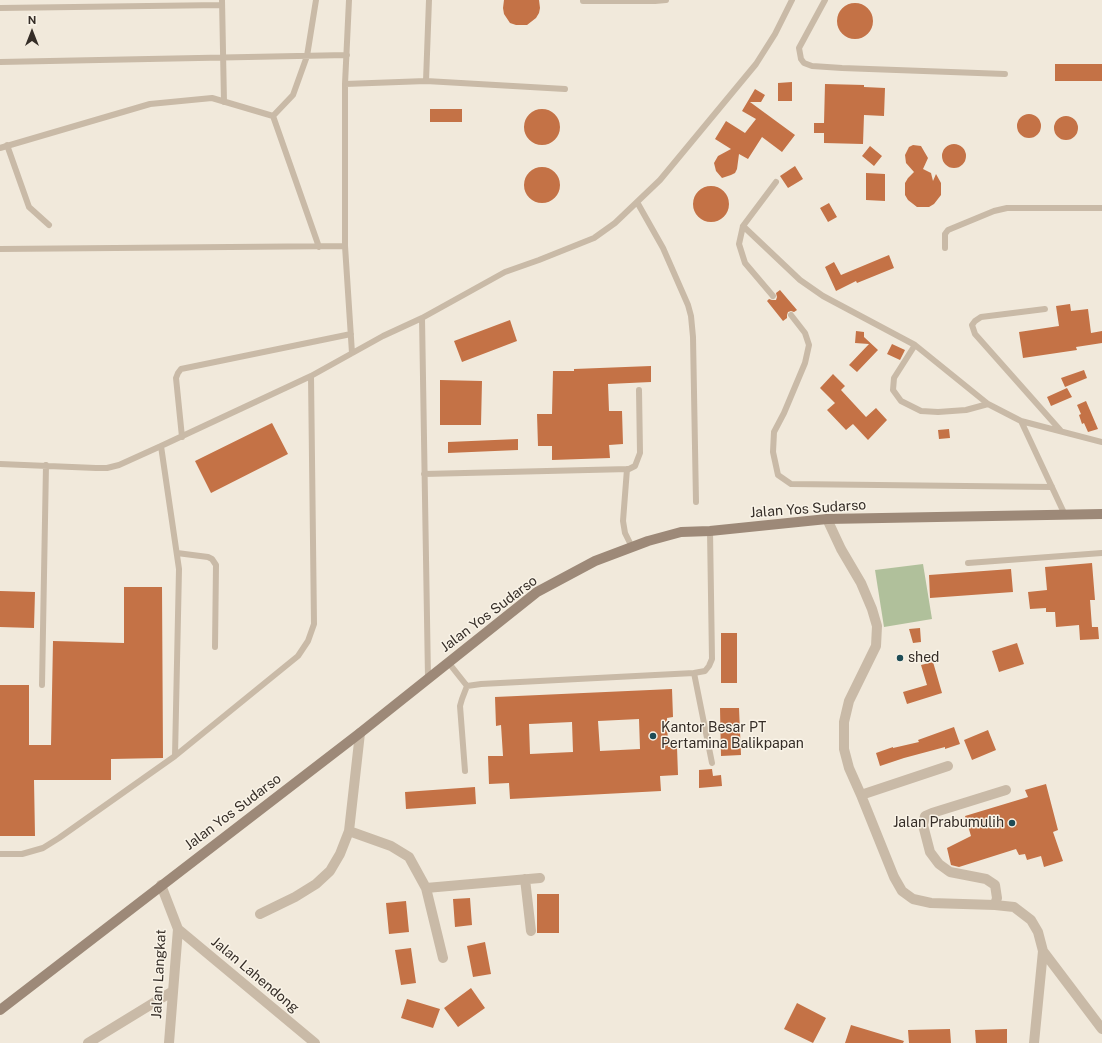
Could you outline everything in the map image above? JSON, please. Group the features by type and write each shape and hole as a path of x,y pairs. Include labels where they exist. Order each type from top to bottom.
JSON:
{"main road":[{"name":"Jalan Yos Sudarso","path":"0,1010 360,733 537,592 595,561 632,547 680,532 827,519 1102,514"}],"street":[{"path":"827,519 861,584 872,609 877,626 876,646 849,701 844,722 844,749 849,768 894,877 902,891 913,899 931,903 1014,907 1031,920 1038,932 1043,951 1034,1043"},
{"path":"260,914 295,897 316,884 330,871 340,854 349,831 360,733"},
{"path":"861,795 948,766"},
{"path":"995,905 997,898 995,885 986,879 950,872 939,864 930,852 922,825 925,816 932,813 1006,790"},
{"path":"349,831 391,846 408,857 426,888 443,958"},
{"path":"426,888 540,878"},
{"path":"525,880 530,931"},
{"name":"Jalan Langkat","path":"161,885 178,929 169,1043"},
{"name":"Jalan Lahendong","path":"178,929 315,1043"},
{"path":"1043,951 1102,1028"},
{"path":"88,1043 173,991"}],"lane":[{"path":"273,116 293,95 307,56 316,0"},
{"path":"349,0 345,84 345,246 352,353"},
{"path":"426,81 428,0"},
{"path":"583,1 666,0"},
{"path":"0,464 106,468 119,465 312,376 383,336 422,318 505,272 594,238 615,223 660,180 756,64 775,34 792,0"},
{"path":"825,0 799,48 800,60 804,63 812,66 827,67 1005,74"},
{"path":"0,8 222,2 224,102"},
{"path":"0,62 347,55"},
{"path":"345,84 426,81 565,90"},
{"path":"0,148 150,104 212,98 273,116"},
{"path":"273,116 319,247"},
{"path":"7,145 29,208 49,225"},
{"path":"773,296 745,263 739,244 743,226 776,182"},
{"path":"637,202 662,248 688,305 691,316 693,337 696,502"},
{"path":"945,248 945,234 948,230 994,211 1007,208 1102,208"},
{"path":"743,226 800,280 823,296 915,345 988,404 1021,421 1102,442"},
{"path":"0,249 345,246"},
{"path":"1045,308 981,317 972,325 976,334 1061,431"},
{"path":"791,315 805,333 809,345 806,363 774,432 773,452 778,475 791,484 1052,487"},
{"path":"422,318 428,678"},
{"path":"182,437 176,378 181,369 351,334"},
{"path":"915,345 894,378 893,390 901,401 921,411 938,412 966,410 988,404"},
{"path":"0,854 22,854 43,848 59,838 175,756 298,656 308,641 314,624 312,376"},
{"path":"424,474 627,470 635,466 640,453 639,390"},
{"path":"1021,421 1065,515"},
{"path":"161,446 178,553 179,569 175,756"},
{"path":"42,685 46,466"},
{"path":"627,470 623,521 625,534 632,547"},
{"path":"468,686 481,684 694,673 705,671 712,659 710,530"},
{"path":"178,553 208,557 212,559 216,565 215,647"},
{"path":"968,563 1102,553"},
{"path":"448,662 468,686"},
{"path":"694,673 712,763"},
{"path":"465,771 460,706 468,686"}],"green space":[{"path":"923,564 932,619 884,627 875,570"}],"building":[{"path":"504,0 539,0 539,13 536,18 527,25 516,25 510,23 504,14"},
{"path":"859,3 868,8 872,14 872,28 868,34 859,39 851,39 842,34 838,28 837,17 842,8 848,4"},
{"path":"1055,64 1102,64 1102,81 1055,81"},
{"path":"792,82 792,101 778,101 778,83"},
{"path":"825,84 864,85 864,87 885,88 884,116 864,115 863,144 824,143 824,133 814,133 814,123 824,123"},
{"path":"755,89 765,95 761,102 750,102 795,135 782,152 762,137 748,159 739,154 735,173 722,178 716,171 714,163 718,156 731,149 715,139 726,121 745,133 756,119 742,111"},
{"path":"430,109 462,109 462,122 430,122"},
{"path":"546,109 555,114 559,120 559,134 555,140 546,145 538,145 529,140 525,134 524,123 529,114 535,110"},
{"path":"1029,114 1037,118 1041,126 1037,134 1029,138 1021,134 1017,126 1021,118"},
{"path":"1066,116 1074,120 1078,128 1074,136 1066,140 1058,136 1054,128 1058,120"},
{"path":"954,144 962,148 966,156 962,164 954,168 946,164 942,156 946,148"},
{"path":"913,145 921,146 928,158 923,169 931,173 933,181 936,174 941,183 941,195 934,204 929,207 917,207 908,200 905,195 905,183 914,172 906,163 905,155 909,147"},
{"path":"870,146 882,156 874,166 862,156"},
{"path":"795,166 803,179 788,188 780,176"},
{"path":"546,167 555,172 559,178 559,192 555,198 546,203 538,203 529,198 525,192 524,181 529,172 535,168"},
{"path":"866,173 885,174 885,201 866,200"},
{"path":"715,186 724,191 728,197 728,211 724,217 715,222 707,222 698,217 694,211 693,200 698,191 704,187"},
{"path":"829,203 837,217 828,222 820,208"},
{"path":"889,255 894,268 857,283 856,281 836,291 825,267 834,262 841,275"},
{"path":"780,290 797,310 794,312 788,312 787,318 783,321 767,301 769,299 776,300 776,293"},
{"path":"1070,304 1071,311 1088,309 1091,333 1102,331 1102,343 1076,347 1077,350 1023,358 1019,332 1059,326 1056,306"},
{"path":"510,320 517,341 462,362 454,341"},
{"path":"856,331 864,332 864,337 878,350 857,372 849,365 869,344 855,343"},
{"path":"892,344 905,350 900,360 887,354"},
{"path":"651,366 651,382 608,384 609,411 622,411 623,444 609,445 610,458 552,460 552,446 538,446 537,414 552,414 553,371"},
{"path":"1084,370 1087,378 1065,387 1061,378"},
{"path":"833,374 845,386 841,390 866,417 876,408 887,420 868,440 853,424 846,430 827,410 835,403 820,388"},
{"path":"440,380 482,381 481,425 440,425"},
{"path":"1067,388 1072,397 1051,406 1047,397"},
{"path":"1086,401 1098,429 1088,432 1084,423 1082,424 1079,415 1081,414 1077,405"},
{"path":"272,423 288,454 211,493 195,461"},
{"path":"949,429 950,438 939,439 938,430"},
{"path":"518,439 518,450 448,453 448,442"},
{"path":"1092,563 1095,600 1090,600 1092,627 1098,627 1099,639 1080,640 1079,625 1056,627 1055,612 1046,612 1046,608 1030,609 1028,592 1047,590 1045,567"},
{"path":"1011,569 1013,592 930,598 929,575"},
{"path":"124,587 162,587 163,758 111,759 111,780 34,780 35,836 0,836 0,685 29,685 29,745 51,745 53,641 124,643"},
{"path":"0,591 35,592 34,628 0,627"},
{"path":"920,628 921,642 913,643 909,629"},
{"path":"721,633 737,633 737,683 721,683"},
{"path":"1017,643 1024,664 999,672 992,651"},
{"path":"933,662 942,693 907,704 903,692 927,685 921,665"},
{"name":"Kantor Besar PT Pertamina Balikpapan","path":"672,689 673,717 667,718 668,747 677,747 678,775 660,776 661,791 510,799 509,783 489,784 488,756 503,756 501,725 496,726 495,697","holes":["639,719 640,749 600,751 598,721","572,722 573,752 530,754 529,724"]},
{"path":"720,708 739,708 741,755 721,756"},
{"path":"954,727 960,744 945,749 945,747 904,758 880,766 876,753 893,747 919,742 918,740"},
{"path":"988,730 996,750 972,760 964,740"},
{"path":"712,769 713,776 721,775 722,786 699,788 699,770"},
{"name":"Jalan Prabumulih","path":"1046,784 1058,830 1053,832 1063,861 1044,867 1041,856 1027,860 1025,854 1019,855 1016,849 959,867 951,865 947,848 971,836 965,816 1028,797 1025,790"},
{"path":"475,787 476,804 406,809 405,792"},
{"path":"537,894 559,894 559,933 537,933"},
{"path":"470,898 472,925 455,927 453,899"},
{"path":"406,901 409,932 389,934 386,903"},
{"path":"485,942 491,974 473,977 467,946"},
{"path":"411,948 416,983 401,985 395,950"},
{"path":"471,988 485,1008 458,1027 444,1008"},
{"path":"407,999 440,1009 433,1028 401,1018"},
{"path":"797,1003 826,1018 813,1043 784,1029"},
{"path":"851,1025 904,1041 903,1043 845,1043"},
{"path":"950,1029 951,1043 909,1043 908,1030"},
{"path":"1007,1029 1007,1043 976,1043 975,1030"}],"place":[{"name":"shed","path":"900,658"},
{"name":"Kantor Besar PT Pertamina Balikpapan","path":"653,736"},
{"name":"Jalan Prabumulih","path":"1012,823"}]}
